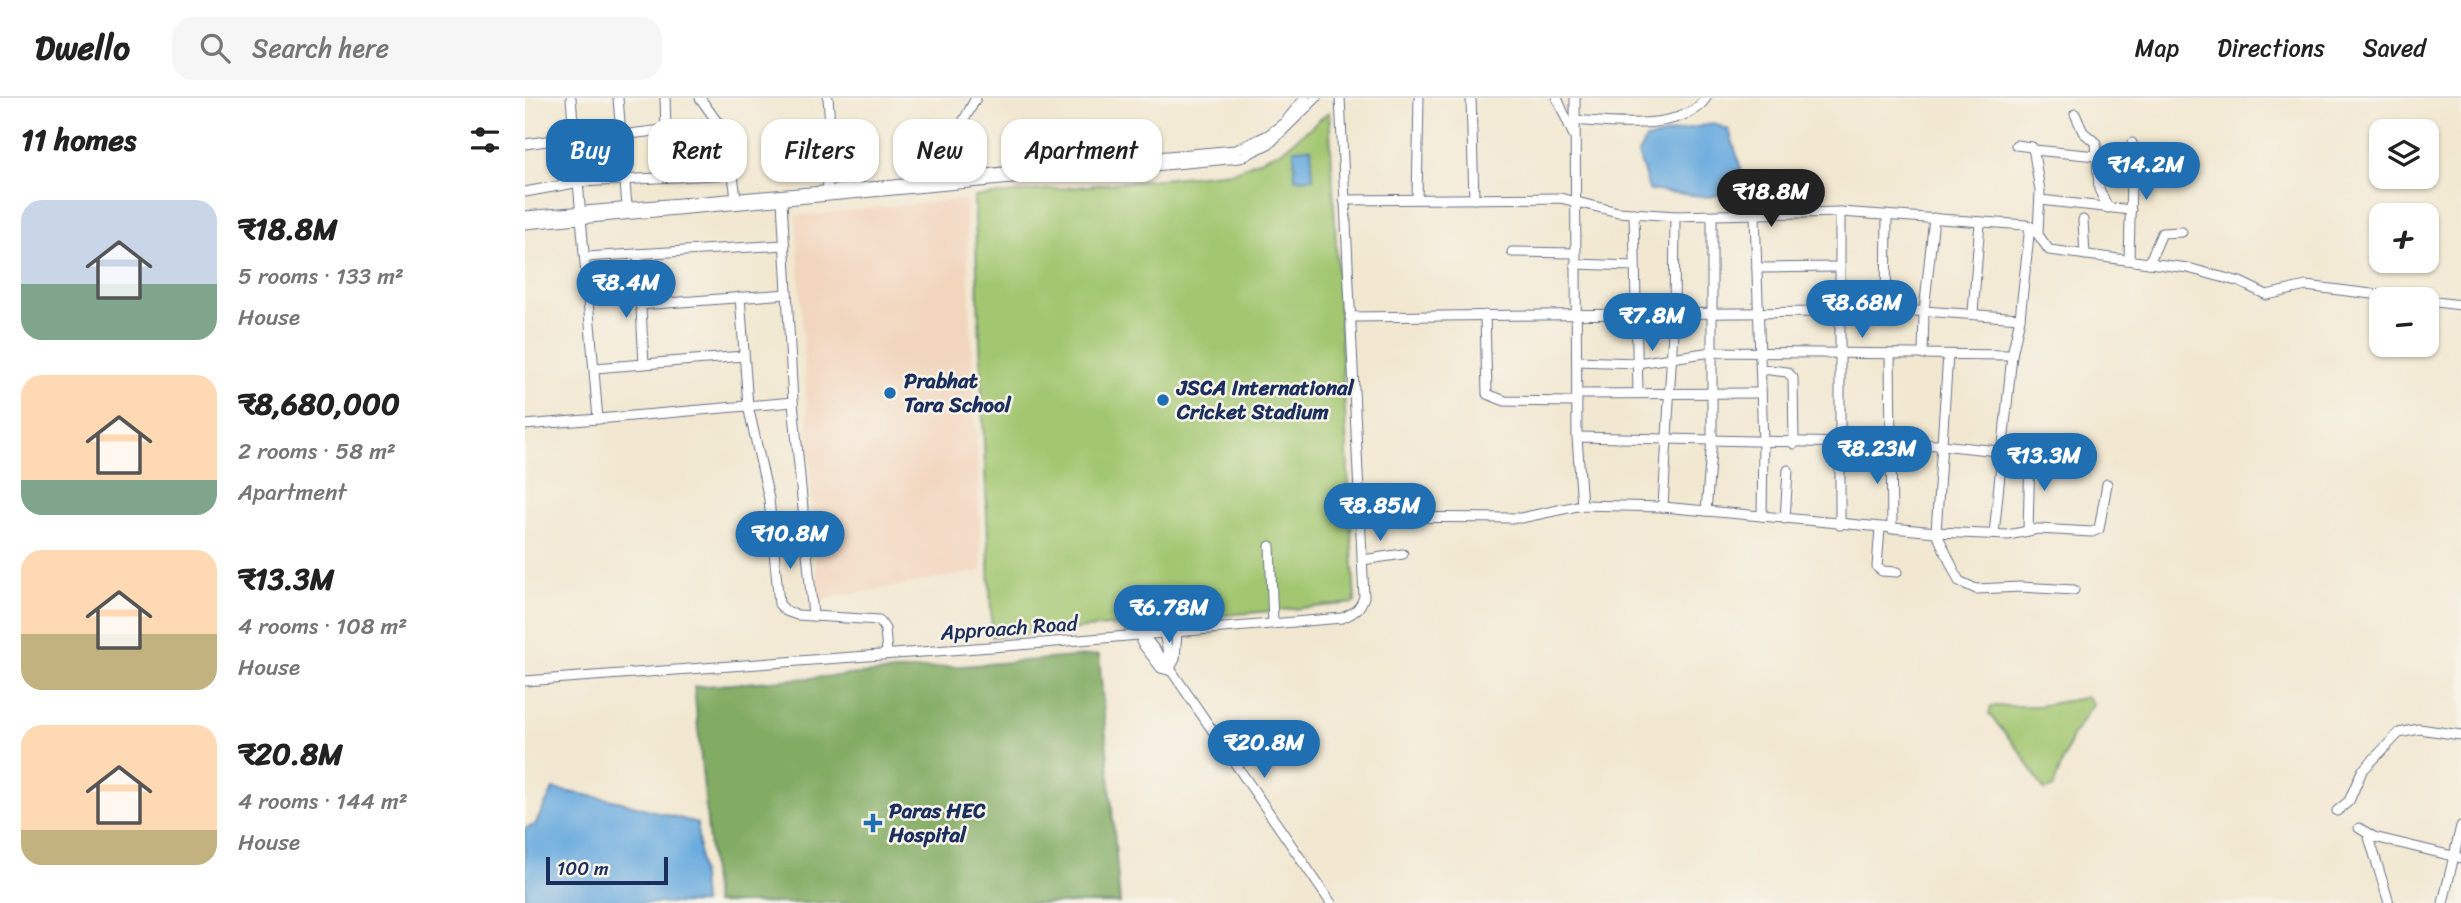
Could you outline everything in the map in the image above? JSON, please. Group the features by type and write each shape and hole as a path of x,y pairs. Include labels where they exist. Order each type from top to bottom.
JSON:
{"street":[{"path":"571,98 573,119"},
{"path":"618,98 620,119"},
{"path":"665,98 666,119"},
{"path":"701,98 717,119"},
{"path":"827,190 832,147 828,98"},
{"path":"965,119 976,98"},
{"path":"987,175 1236,150 1268,135 1285,122 1305,98"},
{"path":"525,215 583,214 1240,158 1271,143 1317,98"},
{"name":"Approach Road","path":"525,681 1177,632 1342,618 1353,613 1361,607 1364,597 1340,98"},
{"path":"1417,199 1419,98"},
{"path":"1471,98 1474,199"},
{"path":"1557,98 1575,139"},
{"path":"1575,98 1573,201 1577,437 1582,505"},
{"path":"1575,120 1619,124 1657,122 1680,117 1697,108 1706,98"},
{"path":"2075,114 2083,132 2094,139 2099,189 2108,208"},
{"path":"525,144 546,141"},
{"path":"2129,260 2131,143"},
{"path":"2016,145 2029,146 2033,150 2097,156"},
{"path":"2033,150 2040,200 2038,233"},
{"path":"525,192 580,182 599,419"},
{"path":"625,182 627,207"},
{"path":"735,182 736,198"},
{"path":"525,224 627,207 736,198 782,198 827,190 912,182"},
{"path":"782,198 793,402 813,616"},
{"path":"1344,200 1573,201 1634,213 1675,216 1712,218 1840,212 2030,226 2049,250 2188,268 2239,282 2267,295 2307,286 2369,294"},
{"path":"2040,200 2131,210"},
{"path":"1840,212 1840,525"},
{"path":"1634,213 1638,393"},
{"path":"1755,215 1763,443 1762,516"},
{"path":"1886,311 1888,215"},
{"path":"1663,507 1674,314 1675,216"},
{"path":"1706,511 1711,439 1712,218"},
{"path":"1923,355 1924,311 1934,218"},
{"path":"2083,220 2085,255"},
{"path":"1973,313 1980,222"},
{"path":"1994,534 2012,355 2020,318 2030,226"},
{"path":"2149,262 2162,233 2182,232"},
{"path":"586,257 785,245"},
{"path":"1512,252 1634,266"},
{"path":"638,254 644,365"},
{"path":"1757,268 1840,267"},
{"path":"640,304 787,294"},
{"path":"740,298 748,406 769,499 779,604 790,614 879,620 884,629 887,654"},
{"path":"2439,302 2461,305"},
{"path":"1350,317 1924,311 2020,318"},
{"path":"1485,315 1487,394 1505,401 1638,393 1761,393"},
{"path":"1577,361 1637,363 1712,352 2012,355"},
{"path":"1890,355 1892,529"},
{"path":"1948,355 1936,531 1959,581 1965,586 2074,590"},
{"path":"595,368 744,356"},
{"path":"1761,369 1787,372 1793,378 1794,444"},
{"path":"525,425 793,402"},
{"path":"1577,437 1711,439 1794,444 1941,445 2074,459"},
{"path":"2028,531 2030,454"},
{"path":"1785,519 1789,470"},
{"path":"1360,517 1521,518 1582,505 1663,507 1840,525 1994,534 2099,529 2107,484"},
{"path":"1880,528 1877,567 1882,571 1897,572"},
{"path":"1270,546 1273,624"},
{"path":"1362,560 1403,554"},
{"path":"1171,670 1175,659 1177,632"},
{"path":"1164,633 1171,670 1331,903"},
{"path":"1139,635 1161,668 1171,670"},
{"path":"2337,811 2349,801 2363,771 2399,733 2419,729 2461,735"},
{"path":"2443,903 2457,857 2461,826"},
{"path":"2359,828 2368,834 2457,857"},
{"path":"2368,834 2389,903"}],"shaded area":[{"name":"Prabhat Tara School","path":"965,199 982,571 818,600 796,216"}],"green space":[{"name":"JSCA International Cricket Stadium","path":"1329,112 1355,603 992,637 974,197 1129,182 1162,182 1162,179 1233,172 1283,150"},
{"path":"1099,655 1120,903 715,903 694,687"},
{"path":"2088,697 2093,704 2072,736 2053,788 2044,790 2020,751 1989,714 1991,706 2038,706"}],"water":[{"path":"1713,123 1729,130 1747,188 1709,197 1649,190 1638,153 1646,139"},
{"path":"1311,148 1313,178 1295,179 1294,149"},
{"path":"553,789 618,801 697,823 703,903 525,903 525,828 535,825"}],"place":[{"name":"Prabhat Tara School","path":"890,393"},
{"name":"JSCA International Cricket Stadium","path":"1163,400"},
{"name":"Paras HEC Hospital","path":"873,823"}]}
